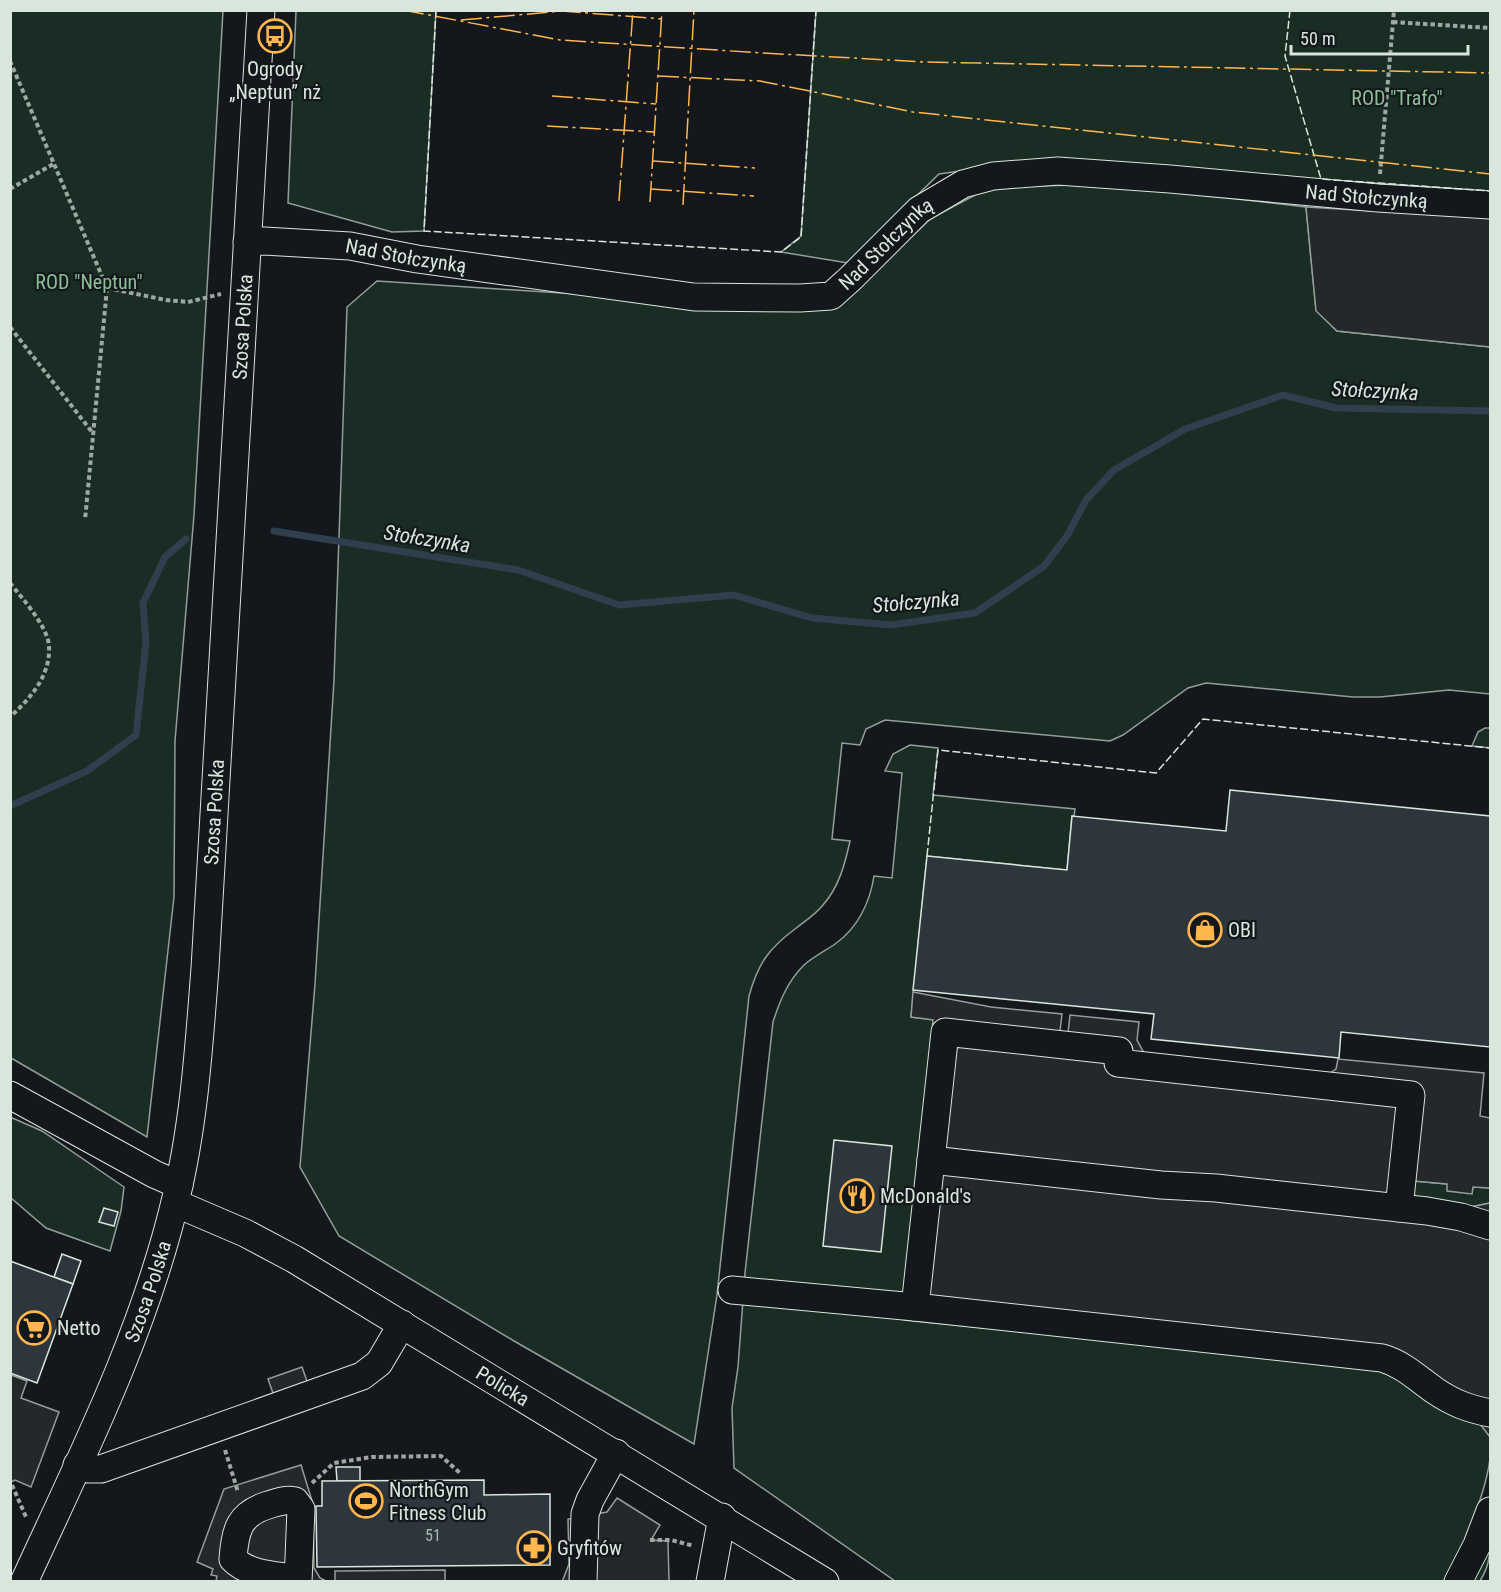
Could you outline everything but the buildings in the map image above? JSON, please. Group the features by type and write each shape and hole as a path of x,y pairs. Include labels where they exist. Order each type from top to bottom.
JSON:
{"street":[{"name":"Szosa Polska","path":"24,1581 133,1336 159,1261 177,1194 195,1081 205,968 261,10"},
{"name":"Nad Stołczynką","path":"247,242 350,246 417,259 694,297 800,298 831,296 919,210 963,184 993,176 1058,171 1378,198 1491,205"},
{"path":"915,1307 945,1032 1119,1051 1118,1063 1411,1095 1398,1208"},
{"name":"Policka","path":"10,1095 154,1174 177,1194 402,1324 825,1581"},
{"path":"931,1160 1398,1208 1461,1217 1491,1226"},
{"path":"732,1290 915,1307 1382,1358 1398,1363 1435,1391 1466,1408 1491,1413"},
{"path":"77,1465 91,1470 101,1469 362,1376 379,1363 402,1324"},
{"path":"583,1581 585,1514 590,1500 616,1453"},
{"path":"285,1499 295,1501 301,1509 298,1580 240,1566 233,1559 234,1543 243,1518 252,1510 285,1499"},
{"path":"1458,1581 1477,1545 1491,1511"},
{"path":"710,1581 722,1517"}],"path":[{"path":"1380,183 1394,10"},
{"path":"1393,21 1491,28"},
{"path":"10,61 107,288 85,520"},
{"path":"10,189 55,164"},
{"path":"107,288 188,302 230,291"},
{"path":"10,327 93,433"},
{"path":"10,583 35,613 49,645 45,672 29,700 10,717"},
{"path":"222,1443 246,1515"},
{"path":"308,1487 334,1463 372,1457 441,1456 461,1474"},
{"path":"12,1485 28,1521"},
{"path":"650,1540 671,1540 716,1551"}],"green space":[{"name":"ROD \"Neptun\"","path":"10,11 223,11 194,515 175,741 174,897 147,1137 11,1058"},
{"path":"296,11 436,11 424,231 392,232 288,203"},
{"name":"ROD \"Trafo\"","path":"816,11 1490,11 1490,191 1150,168 1009,164 939,174 848,263 781,252 801,236"},
{"path":"1116,184 1306,207 1316,310 1337,331 1490,347 1490,694 1449,690 1380,697 1353,697 1206,683 1188,688 1123,735 1110,741 885,720 866,729 860,745 842,743 832,839 850,841 841,875 829,898 820,909 778,943 765,958 749,996 717,1295 694,1444 514,1341 339,1236 300,1167 315,984 334,680 347,307 377,281 653,299 841,304 930,219 990,187"},
{"path":"1490,728 1490,748 1472,746 1478,732"},
{"path":"910,745 938,748 933,795 1075,809 1074,816 1072,816 1067,870 927,856 911,1017 933,1019 1384,1368 1485,1429 1490,1438 1490,1453 1483,1491 1468,1533 1443,1582 895,1581 734,1468 732,1408 773,1022 785,991 798,971 843,938 862,914 874,876 892,878 902,773 885,771 893,754"},
{"path":"10,1117 42,1131 124,1187 121,1211 110,1251 46,1228 11,1198"},
{"path":"1413,1181 1447,1184 1472,1193 1473,1187 1490,1188 1490,1203 1471,1207 1416,1197 1413,1193"},
{"path":"1490,1543 1485,1572 1480,1581 1472,1582"}],"shaded area":[{"path":"1306,207 1490,218 1490,347 1337,331 1316,311"},
{"path":"913,992 991,1007 1062,1014 1060,1031 1068,1033 1070,1015 1139,1022 1137,1040 1144,1053 1327,1075 1336,1069 1338,1059 1484,1073 1480,1116 1490,1118 1490,1188 1473,1187 1472,1194 1447,1191 1447,1184 1414,1181 1413,1193 1416,1197 1471,1207 1490,1203 1490,1437 1480,1424 1453,1416 1409,1384 1370,1366 904,1320 933,1020 911,1017"},
{"path":"302,1367 308,1384 274,1396 268,1379"},
{"path":"11,1375 27,1381 21,1398 59,1412 31,1487 15,1480 11,1482"},
{"path":"301,1465 313,1504 314,1568 320,1578 326,1581 216,1581 217,1576 211,1575 213,1569 197,1562 224,1489"},
{"path":"617,1498 660,1525 651,1540 668,1541 669,1581 562,1582 569,1564 568,1519 607,1512"},
{"path":"445,1570 445,1581 335,1581 335,1571"}],"waterway":[{"name":"Stołczynka","path":"274,531 518,570 619,605 734,595 812,618 891,625 975,613 1044,566 1067,536 1086,500 1114,470 1185,429 1283,395 1336,408 1490,411"},
{"name":"Stołczynka","path":"10,806 87,771 136,735 146,642 143,603 165,557 186,539"}],"fence":[{"path":"436,10 424,231 781,252 801,237 816,10"},
{"path":"1290,10 1285,56 1321,179 1490,191"},
{"path":"927,856 938,750 1156,773 1203,719 1490,748"}],"power":[{"path":"403,10 560,40 763,53 925,62 1490,73"},
{"path":"619,201 633,10"},
{"path":"650,202 662,10"},
{"path":"683,205 694,10"},
{"path":"461,20 562,11 662,19"},
{"path":"658,76 760,81 913,112 1490,174"},
{"path":"552,96 656,104"},
{"path":"547,126 654,132"},
{"path":"653,161 755,168"},
{"path":"651,189 754,196"}],"place":[{"name":"Ogrody „Neptun” nż","path":"275,36"},
{"name":"OBI","path":"1205,930"},
{"name":"McDonald's","path":"857,1196"},
{"name":"Netto","path":"34,1328"},
{"name":"NorthGym Fitness Club","path":"366,1501"},
{"name":"Gryfitów","path":"534,1548"}]}
